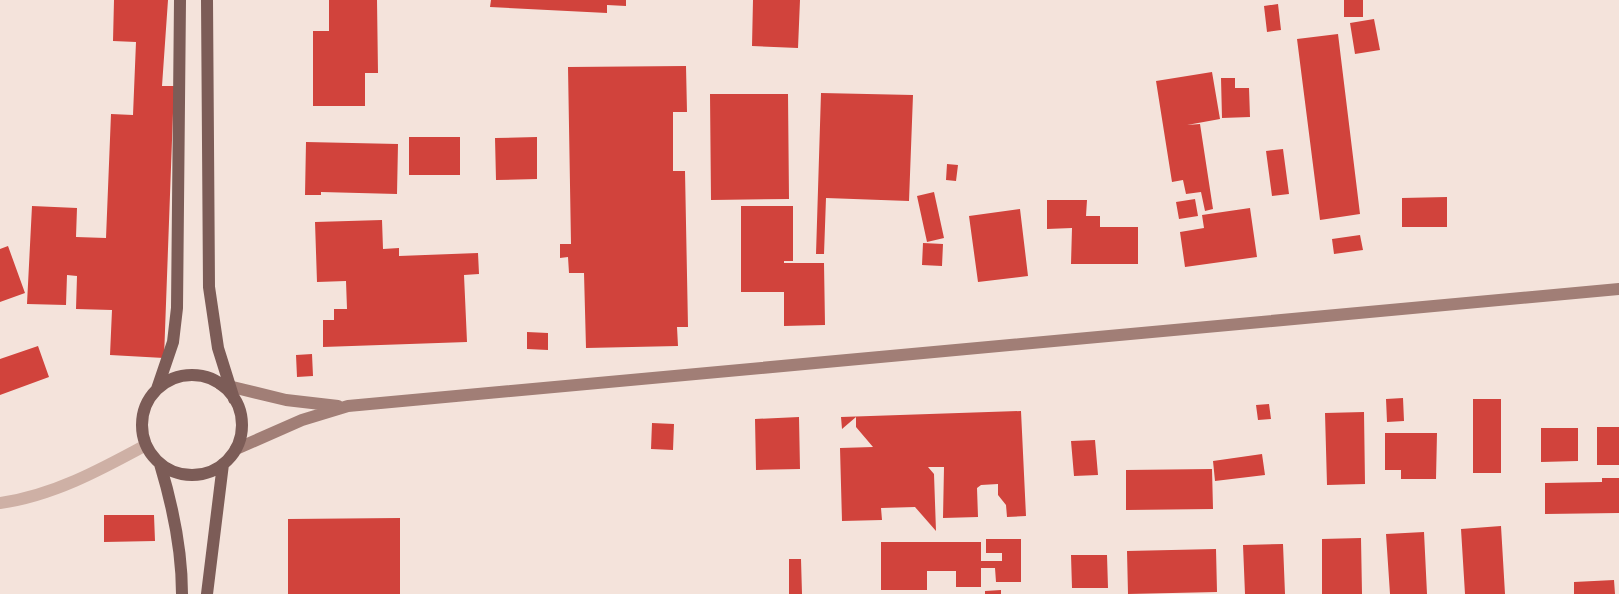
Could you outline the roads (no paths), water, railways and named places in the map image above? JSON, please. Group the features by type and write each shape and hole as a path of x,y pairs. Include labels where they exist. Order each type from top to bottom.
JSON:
{"main road":[{"path":"157,389 173,342 178,308 180,0"},
{"path":"160,464 175,472 191,475 208,472 223,464 236,449 241,432 241,415 228,390 218,348 210,287 207,0"},
{"path":"182,594 180,550 175,520 160,464 146,445 142,430 143,415 148,401 157,389 168,381 181,376 195,375 208,378 228,390 286,400 348,406 1619,289"},
{"path":"236,449 302,420 348,406"},
{"path":"207,594 223,464"}],"street":[{"path":"0,503 15,501 72,483 146,445"}]}
